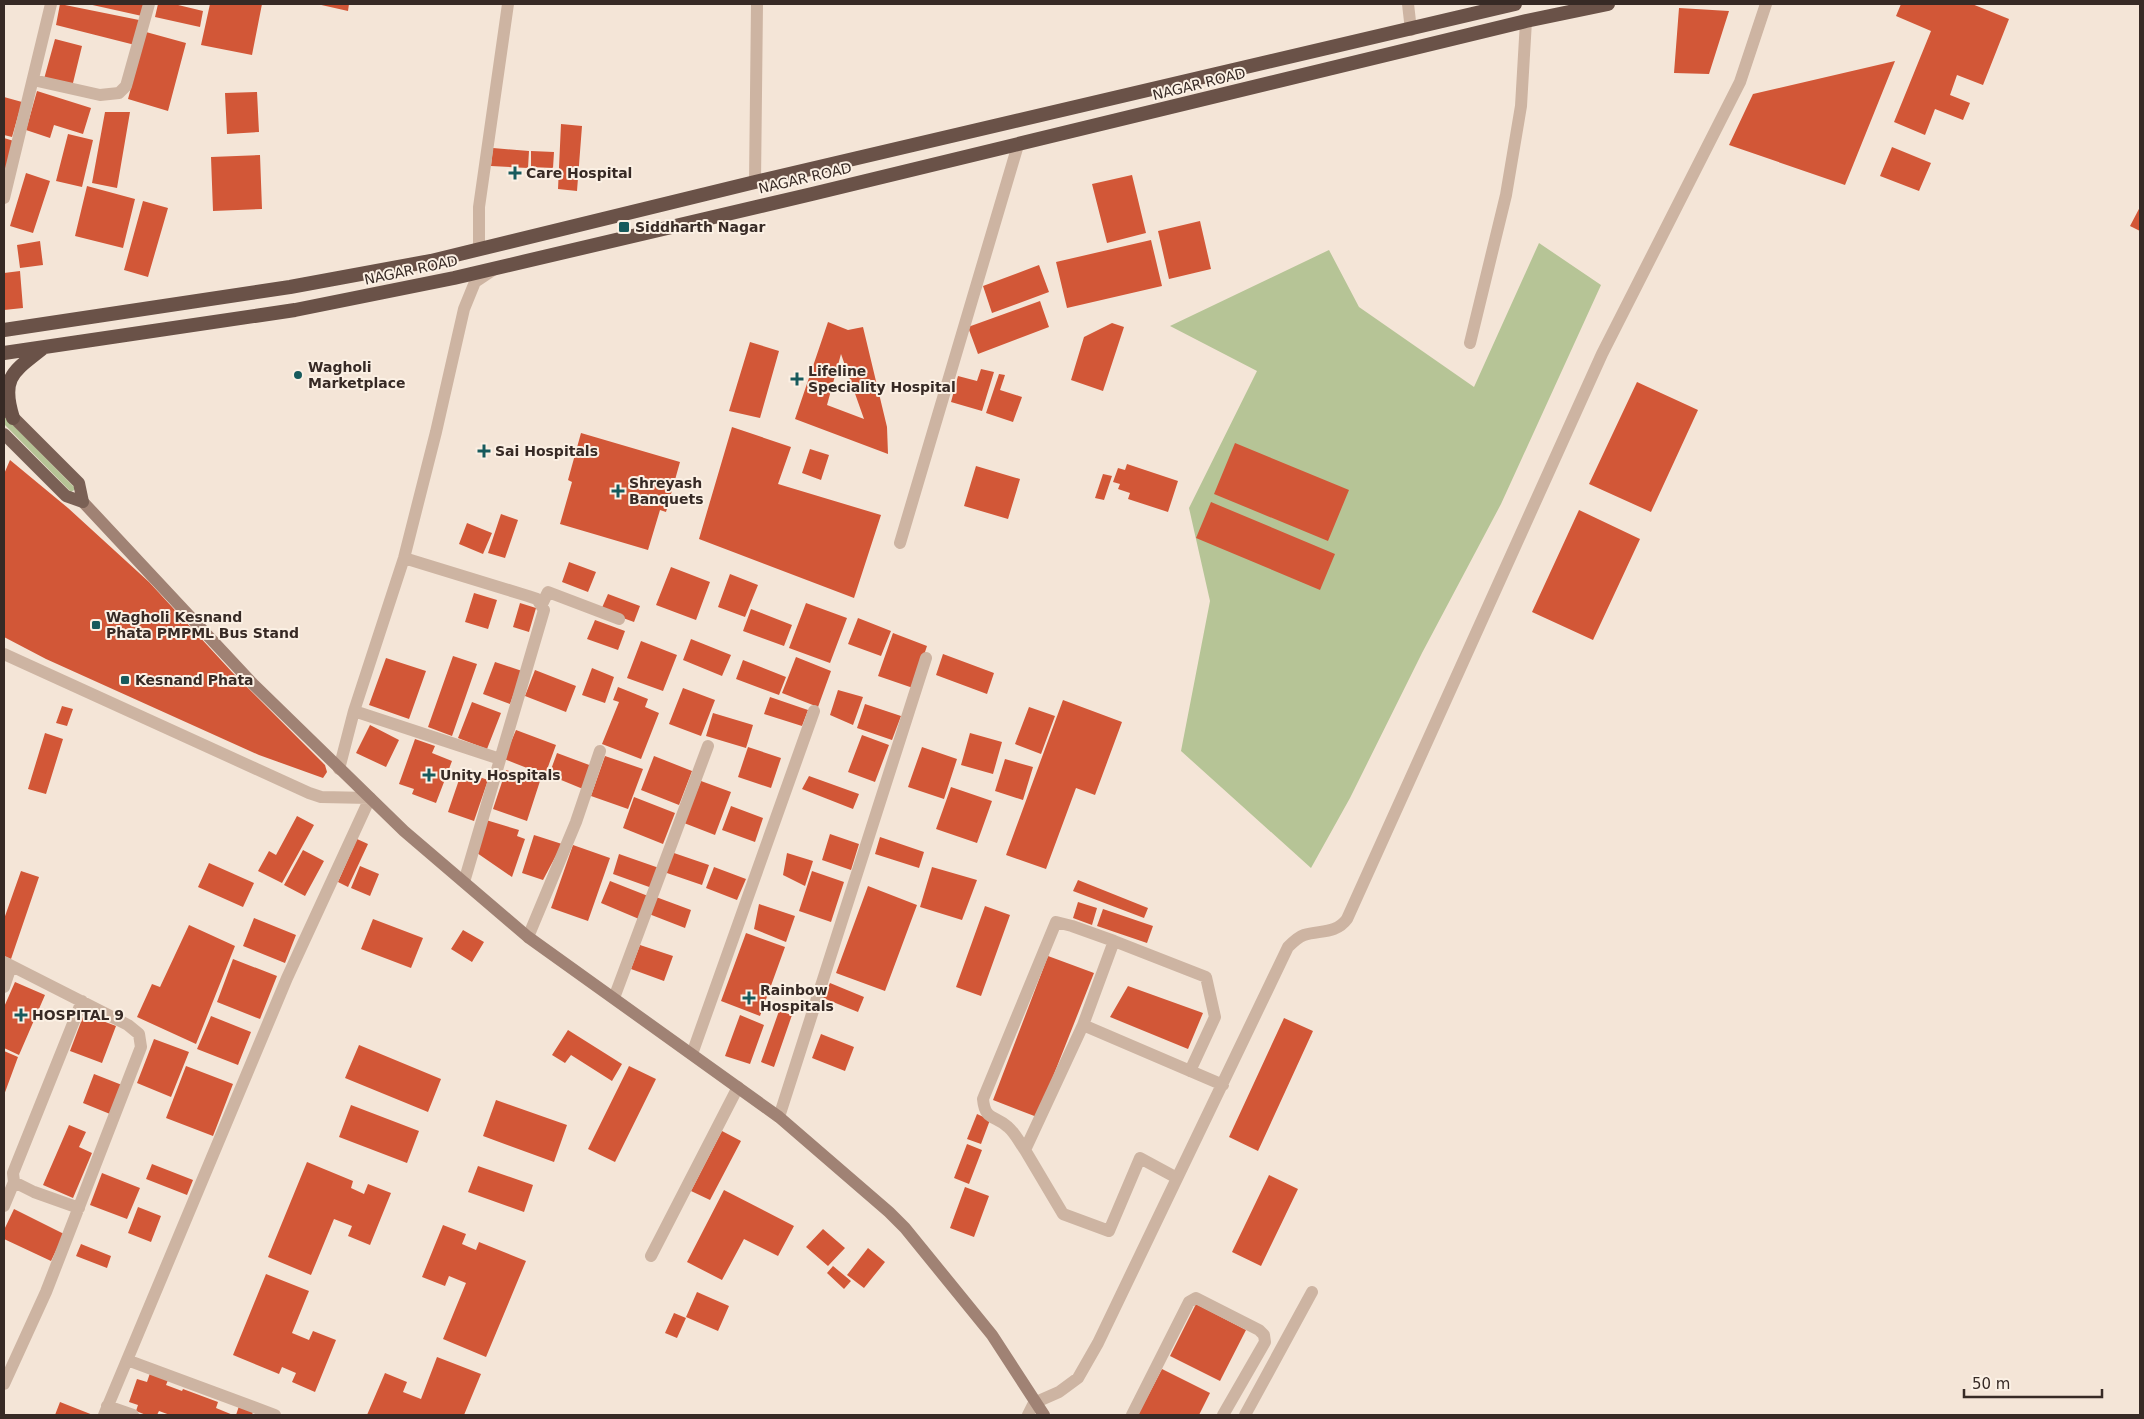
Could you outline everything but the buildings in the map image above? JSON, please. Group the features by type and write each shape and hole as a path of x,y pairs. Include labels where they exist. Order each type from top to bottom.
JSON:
{"highway":[{"name":"NAGAR ROAD","path":"4,330 290,288 479,250 755,182 1411,30 1515,4"},
{"name":"NAGAR ROAD","path":"4,353 295,310 497,267 718,216 1526,21 1608,4"},
{"path":"717,192 718,216"},
{"path":"8,413 7,382 14,372 44,347"}],"main road":[{"path":"8,413 79,483 83,502"},
{"path":"4,434 66,496 83,502 252,683 339,769 464,882 528,937 778,1117 871,1196 905,1228 992,1335 1034,1403 1044,1415"}],"street":[{"path":"4,198 51,4"},
{"path":"33,80 100,95 110,96 119,93 126,86 150,4"},
{"path":"479,250 479,207 508,4"},
{"path":"755,182 757,4"},
{"path":"1408,4 1411,30"},
{"path":"1028,1415 1034,1403 1059,1392 1078,1378 1098,1344 1288,947 1301,936 1342,927 1347,919 1602,354 1740,82 1766,4"},
{"path":"1470,343 1509,177 1521,106 1526,21"},
{"path":"900,543 1018,144"},
{"path":"339,769 354,711 404,558 436,432 464,309 475,282 497,267"},
{"path":"404,558 537,599 542,604 544,610 464,882"},
{"path":"542,604 548,592 619,619"},
{"path":"5,658 309,793 321,797 370,798 286,978 106,1411 133,1415"},
{"path":"778,1117 926,658"},
{"path":"354,711 500,759"},
{"path":"692,1054 814,711"},
{"path":"614,998 708,746"},
{"path":"528,937 576,822 600,751"},
{"path":"1177,1178 1140,1158 1109,1231 1063,1214 1025,1150 1008,1127 990,1117 984,1110 983,1099 1056,922 1114,941 1206,977 1215,1018 1190,1071"},
{"path":"1025,1150 1083,1025 1114,941"},
{"path":"4,987 8,964 134,1030 139,1034 141,1047 46,1292 4,1384"},
{"path":"4,1206 14,1182 13,1174 82,1002"},
{"path":"1083,1025 1223,1085"},
{"path":"651,1256 738,1087"},
{"path":"14,1182 34,1192 79,1208"},
{"path":"1245,1415 1312,1292"},
{"path":"1132,1415 1189,1302 1196,1298 1259,1330 1264,1335 1265,1342 1223,1415"},
{"path":"126,1360 275,1415"}],"green space":[{"path":"1539,243 1601,285 1501,504 1422,653 1350,798 1311,868 1181,751 1210,601 1189,508 1257,371 1170,326 1329,250 1359,307 1474,387"},
{"path":"4,416 76,489 71,492 4,424"}],"place":[{"name":"Care Hospital","path":"515,173"},
{"name":"Siddharth Nagar","path":"624,227"},
{"name":"Wagholi Marketplace","path":"298,375"},
{"name":"Lifeline Speciality Hospital","path":"797,379"},
{"name":"Sai Hospitals","path":"484,451"},
{"name":"Shreyash Banquets","path":"618,491"},
{"name":"Wagholi Kesnand Phata PMPML Bus Stand","path":"96,625"},
{"name":"Kesnand Phata","path":"125,680"},
{"name":"Unity Hospitals","path":"429,775"},
{"name":"Rainbow Hospitals","path":"749,998"},
{"name":"HOSPITAL 9","path":"21,1015"}]}
